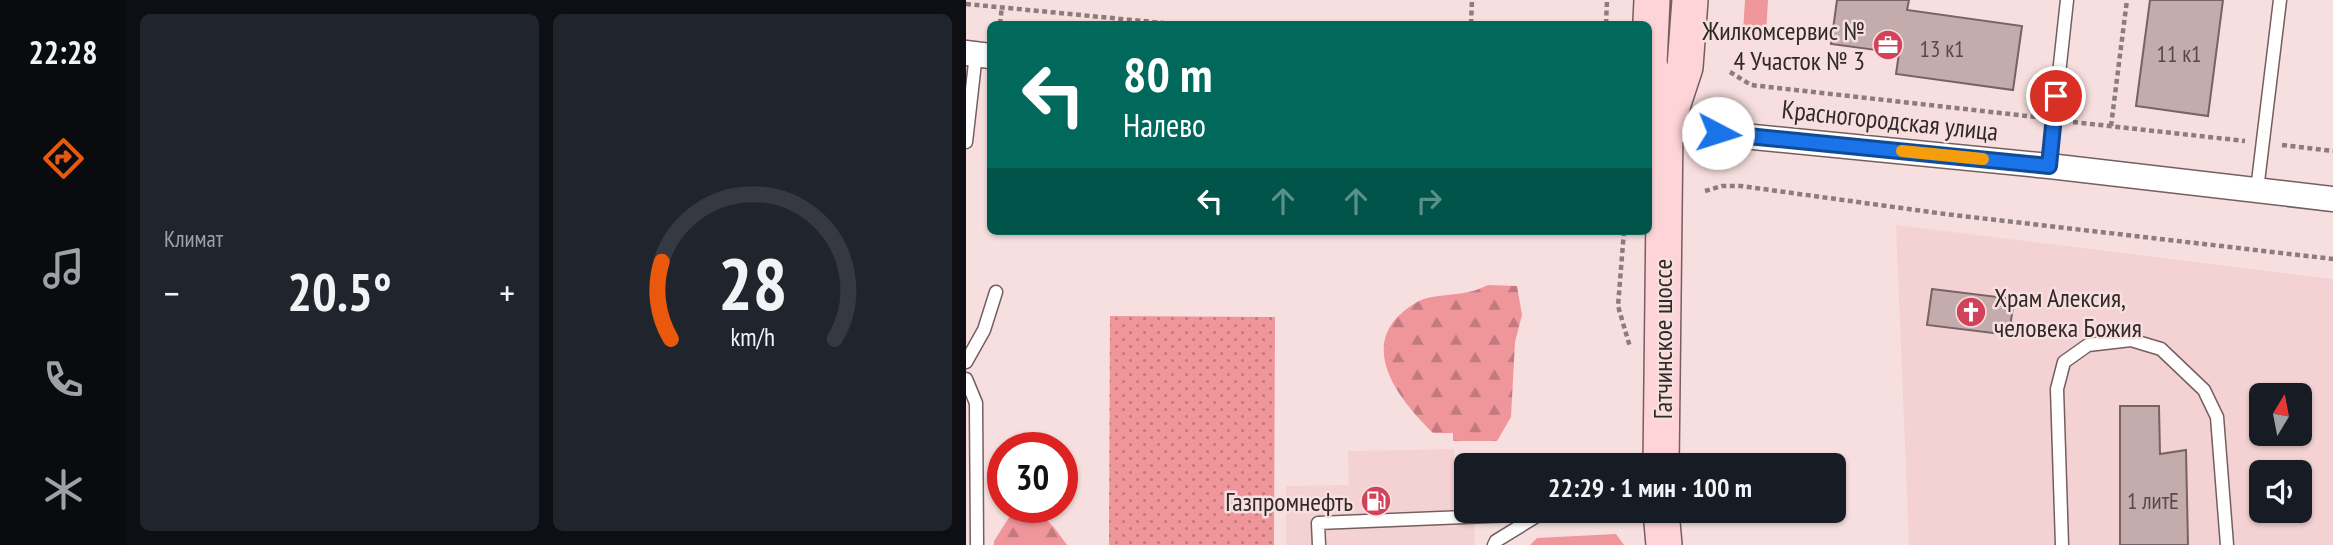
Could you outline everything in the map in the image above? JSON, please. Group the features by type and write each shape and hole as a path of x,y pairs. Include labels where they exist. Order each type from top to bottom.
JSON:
{"main road":[{"name":"Гатчинское шоссе","path":"1651,21 1652,0"},
{"name":"Гатчинское шоссе","path":"1656,127 1685,67 1689,0"},
{"name":"Гатчинское шоссе","path":"1652,95 1656,127 1661,453"},
{"path":"1662,523 1664,545"}],"street":[{"name":"Красногородская улица","path":"1656,127 2049,166 2333,199"}],"lane":[{"path":"2049,166 2067,0"},
{"path":"2257,190 2280,0"},
{"path":"966,142 978,54"},
{"path":"966,362 984,330 996,292"},
{"path":"2062,545 2057,389 2064,362 2088,345 2132,340 2161,349 2204,390 2217,417 2227,545"},
{"path":"966,379 976,403 977,545"},
{"path":"1319,545 1318,523 1454,517"},
{"path":"1494,545 1527,523"}],"path":[{"path":"1471,21 1472,0"},
{"path":"1606,21 1607,0"},
{"path":"2110,126 2127,0"},
{"path":"966,4 1145,21"},
{"path":"1000,21 1002,6"},
{"path":"1730,72 1751,85 2333,151"},
{"path":"1705,191 1722,186 1741,186 1945,214 2333,259"},
{"path":"1618,306 1624,235"}],"shaded area":[{"path":"1896,225 2333,279 2333,545 1909,545"},
{"name":"Газпромнефть","path":"1454,449 1454,523 1474,523 1475,545 1286,545 1286,486 1349,485 1348,451"}],"green space":[{"path":"1745,0 1768,0 1766,35 1762,39 1755,41 1743,33"},
{"path":"1488,285 1517,286 1522,315 1515,342 1511,417 1497,441 1453,441 1453,433 1433,433 1405,402 1394,384 1386,367 1384,349 1387,332 1399,316 1419,301 1471,292"},
{"path":"1110,316 1275,317 1274,545 1109,545"},
{"path":"1005,523 1049,523 1067,545 994,545"},
{"path":"1616,534 1624,545 1530,545 1537,538"}],"building":[{"path":"1837,0 1909,0 1907,10 2022,26 2013,90 1896,74 1899,53 1831,44"},
{"path":"2150,0 2223,0 2208,116 2136,106"},
{"name":"Храм Алексия, человека Божия","path":"1932,289 2014,299 2009,335 1927,325"},
{"path":"2120,406 2159,406 2160,454 2186,450 2188,545 2120,545"}],"slow traffic":[{"path":"1902,151 1983,159"}],"place":[{"name":"Жилкомсервис № 4 Участок № 3","path":"1888,45"},
{"name":"Храм Алексия, человека Божия","path":"1971,312"},
{"name":"Газпромнефть","path":"1376,501"}],"route":[{"path":"1718,133 2049,166 2056,96"}]}
